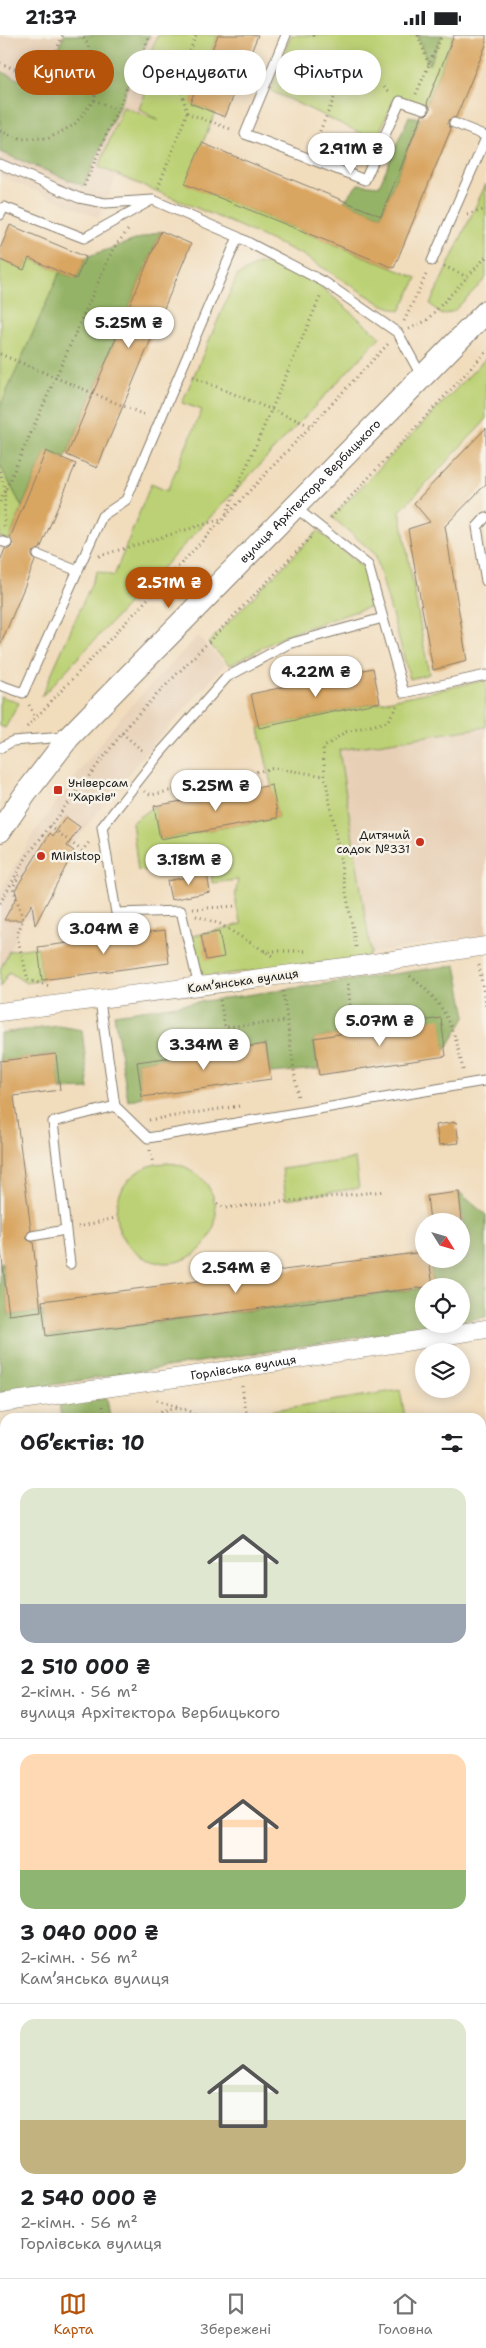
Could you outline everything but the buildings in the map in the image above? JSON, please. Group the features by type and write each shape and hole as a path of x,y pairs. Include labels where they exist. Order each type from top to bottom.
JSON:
{"street":[{"name":"вулиця Архітектора Вербицького","path":"0,831 26,793 70,737 486,312"},
{"name":"Камʼянська вулиця","path":"0,1012 100,1001 199,987 279,967 360,965 482,954"},
{"name":"Горлівська вулиця","path":"0,1403 238,1369 486,1329"}],"lane":[{"path":"286,35 245,134 365,180 400,101 424,109"},
{"path":"432,261 486,137 454,123"},
{"path":"0,164 79,198 106,203 153,200 238,237 326,283 398,333 422,377"},
{"path":"0,215 4,207 84,238 153,200"},
{"path":"0,685 23,693 102,516 126,500 238,237"},
{"path":"296,508 368,565 404,693 486,675"},
{"path":"486,517 477,527 486,581"},
{"path":"38,555 78,571"},
{"path":"199,987 181,911 116,913 102,827 154,761 227,677 288,644 383,618"},
{"path":"0,748 13,741 70,737"},
{"path":"100,1001 115,1106 148,1138 484,1081"},
{"path":"70,1264 53,1123 115,1106"},
{"path":"32,1235 65,1230"}],"path":[{"path":"0,63 43,81 63,35"},
{"path":"0,131 21,139 49,138 74,125 94,100 98,74 87,43 81,35"},
{"path":"79,198 150,35"},
{"path":"153,200 187,113 179,81 196,35"},
{"path":"418,35 429,65"},
{"path":"412,105 442,35"},
{"path":"308,158 335,95"},
{"path":"94,100 117,110"},
{"path":"187,113 245,134"},
{"path":"0,502 113,249 130,228"},
{"path":"398,333 426,321 486,257"},
{"path":"13,741 398,333 432,261 467,277"},
{"path":"82,561 225,518 326,283"},
{"path":"0,903 28,856 134,718 321,528 486,352"},
{"path":"0,354 160,422"},
{"path":"181,372 311,426"},
{"path":"0,471 5,490 4,542"},
{"path":"360,965 325,776 323,748 345,732 387,722 404,693"},
{"path":"122,733 154,761"},
{"path":"135,785 151,795 274,768 325,776"},
{"path":"50,826 82,851 102,827"},
{"path":"28,856 13,887 23,919 17,936 28,980 53,987"},
{"path":"191,909 235,907"},
{"path":"181,911 220,924 279,967 300,1112"},
{"path":"482,954 486,1007"},
{"path":"405,973 436,998 440,1004 457,1037 463,1070"},
{"path":"348,981 350,1005"},
{"path":"220,999 225,1027 288,1021"},
{"path":"454,1071 472,1068"},
{"path":"288,1099 308,1096"},
{"path":"144,1121 240,1106"},
{"path":"217,1205 225,1208 385,1191"},
{"path":"65,1230 115,1218"},
{"path":"238,1369 246,1413"},
{"path":"161,1413 177,1407 193,1413"}],"shaded area":[{"path":"0,35 169,35 168,50 124,50 124,95 167,95 166,121 140,186 116,177 99,218 0,176"},
{"path":"198,636 225,664 153,744 54,867 40,919 23,919 17,936 0,970 0,891 35,831 122,715"},
{"name":"Дитячий садок №331","path":"486,727 486,934 371,953 339,750"}],"green space":[{"path":"64,35 150,35 143,50 124,50 124,94 84,186 0,152 0,71 15,78 15,95 114,95 114,50 58,50"},
{"path":"158,35 218,35 212,50 151,50"},
{"path":"291,35 417,35 429,65 442,35 454,35 426,104 395,97 376,140 280,95 381,95 381,50 286,50"},
{"path":"417,35 442,35 429,65"},
{"path":"276,77 276,93 271,91"},
{"path":"145,95 194,95 191,103 215,113 186,184 417,278 400,311 381,304 301,254 99,167 123,107 159,121 139,109"},
{"path":"409,116 420,118 381,216 344,201 358,184 379,186"},
{"path":"486,184 486,278 454,311 442,315 430,304"},
{"path":"161,231 65,459 46,452 22,507 0,465 0,407 60,272 76,279 86,257"},
{"path":"29,258 60,272 0,407 0,260 24,270"},
{"path":"258,264 280,265 318,284 380,337 41,697 97,571 114,576 151,484 167,491 202,410 182,403 237,276"},
{"path":"486,358 486,420 400,511 429,674 410,679 375,554 332,517"},
{"path":"0,465 22,507 9,540 0,537"},
{"path":"318,531 364,568 372,606 288,634 230,665 208,643"},
{"path":"486,680 486,727 339,750 371,953 364,958 201,977 189,937 242,924 236,902 238,880 212,883 211,863 138,871 132,822 154,806 160,839 278,818 259,728"},
{"path":"0,696 19,703 5,728 0,726"},
{"path":"38,947 42,980 26,983 9,972 0,987 0,970 9,951"},
{"path":"456,965 466,1016 445,1051 440,1019 314,1038 318,1069 270,1073 266,1044 137,1062 142,1097 128,1101 114,1014"},
{"path":"59,1026 82,1030 89,1089 60,1090 55,1054 0,1061 0,1033"},
{"path":"355,1159 359,1188 286,1199 282,1169"},
{"path":"166,1163 185,1166 202,1177 213,1194 216,1213 213,1232 202,1249 185,1260 166,1263 147,1260 130,1249 119,1232 116,1213 119,1194 130,1177 147,1166"},
{"path":"459,1192 486,1215 486,1317 470,1320 470,1278 432,1278 431,1268 470,1268 470,1213 462,1213"},
{"path":"2,1261 9,1315 43,1311 47,1336 415,1289 415,1329 0,1393 0,1263"},
{"path":"400,1390 404,1413 256,1413"},
{"path":"107,1398 109,1413 60,1413 59,1403"}],"place":[{"name":"Універсам \"Харків\"","path":"58,790"},
{"name":"Дитячий садок №331","path":"420,842"},
{"name":"Ministop","path":"41,856"}]}
